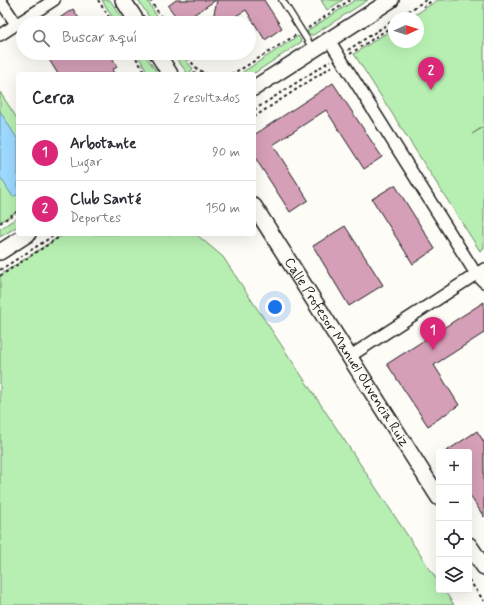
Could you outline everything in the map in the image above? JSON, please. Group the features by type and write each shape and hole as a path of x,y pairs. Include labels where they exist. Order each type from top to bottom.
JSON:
{"street":[{"path":"0,0 16,24 0,34"},
{"path":"29,16 54,0"},
{"path":"123,0 133,16"},
{"path":"256,87 391,0"},
{"path":"329,40 480,272 484,282"},
{"path":"161,60 169,72"},
{"name":"Calle Profesor Manuel Olivencia Ruiz","path":"256,209 436,493"},
{"path":"0,252 25,236"},
{"path":"350,357 480,272"},
{"path":"472,549 484,567"}],"lane":[{"path":"282,0 313,50"}],"path":[{"path":"98,0 108,16"},
{"path":"150,0 160,16"},
{"path":"256,60 350,0"},
{"path":"407,12 426,0"},
{"path":"423,7 433,0"},
{"path":"256,116 388,24"},
{"path":"256,109 388,29"},
{"path":"137,60 145,72"},
{"path":"190,60 197,69 204,72"},
{"path":"235,72 256,60"},
{"path":"194,72 197,69"},
{"path":"0,223 16,212"},
{"path":"0,270 53,236"},
{"path":"0,276 61,236"},
{"path":"472,584 484,601"}],"green space":[{"path":"102,0 110,0 120,16 112,16"},
{"path":"138,0 147,0 157,16 148,16"},
{"path":"321,0 343,0 327,10"},
{"path":"355,0 368,0 313,35 310,35 307,31"},
{"path":"438,0 484,0 484,126 472,134 484,127 484,248 480,251 354,54 388,32 388,48 424,48 424,12 419,12"},
{"path":"298,36 301,40 300,43 256,72 243,72"},
{"path":"140,60 149,60 157,72 148,72"},
{"path":"177,60 186,60 193,69 190,72 186,72"},
{"path":"0,92 16,117 16,212 0,222"},
{"path":"16,218 16,227 0,237 0,229"},
{"path":"60,236 198,236 223,257 436,578 436,593 446,593 454,605 0,605 0,275"}],"water":[{"path":"0,111 16,137 16,195 13,197 0,177"}],"building":[{"path":"176,0 216,0 192,16 176,16 168,6"},
{"path":"217,0 264,0 282,28 265,40 256,26 256,16 250,16 246,10 236,16 214,16"},
{"path":"73,9 78,16 62,16"},
{"path":"49,60 114,60 117,67 112,70 114,72 57,72"},
{"path":"333,83 382,157 364,169 326,110 273,145 308,200 290,212 256,159 256,134"},
{"path":"395,185 435,249 413,264 372,199"},
{"path":"345,226 383,285 349,306 313,246"},
{"path":"484,302 484,333 434,365 459,405 428,426 387,364"},
{"path":"477,431 484,442 484,517 472,499 472,449 450,449"}],"place":[{"name":"Club Santé","path":"431,90"},
{"name":"Arbotante","path":"433,350"}]}
